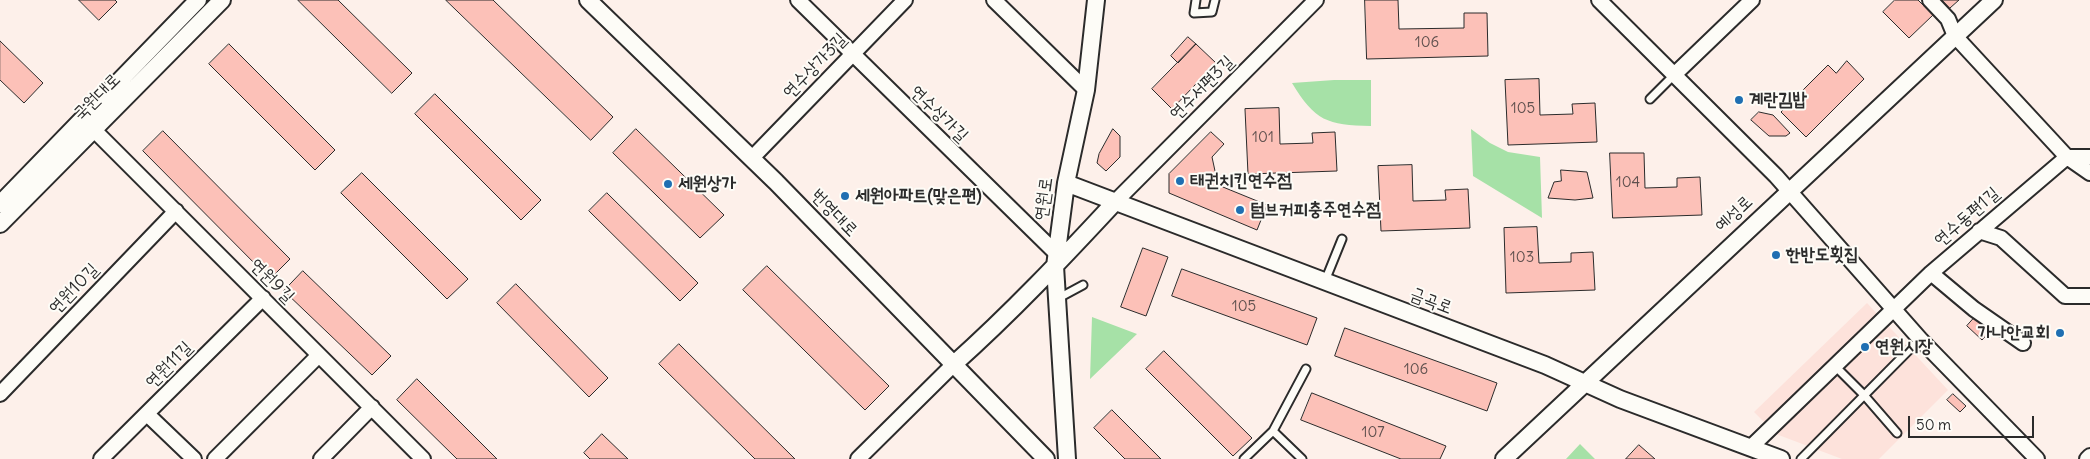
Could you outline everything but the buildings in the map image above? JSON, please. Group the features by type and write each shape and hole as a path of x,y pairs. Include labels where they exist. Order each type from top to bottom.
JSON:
{"street":[{"name":"국원대로","path":"0,204 198,0"},
{"name":"국원대로","path":"0,224 222,0"},
{"name":"번영대로","path":"588,0 752,158 1046,459"},
{"name":"연수상가길","path":"798,0 1056,260"},
{"name":"연수상가3길","path":"752,158 906,0"},
{"path":"994,0 1086,90"},
{"name":"연원로","path":"1067,459 1056,260 1066,183 1086,90 1096,0"},
{"name":"연수서편3길","path":"1115,202 1316,0"},
{"path":"1598,0 1675,74 1789,190 1920,339 2037,459"},
{"path":"1675,74 1752,0"},
{"path":"1930,0 1948,19 1955,36 2067,157 2090,173"},
{"name":"예성로","path":"1504,459 1955,36 1986,3"},
{"name":"연원9길","path":"93,129 423,459"},
{"path":"2067,157 2090,157"},
{"name":"연수동편1길","path":"1750,448 1931,273 2067,157"},
{"name":"금곡로","path":"1066,183 1545,365 1583,384 1781,459"},
{"path":"858,459 954,364 990,332 1056,260 1115,202"},
{"name":"연원10길","path":"0,394 176,211"},
{"path":"1979,231 2001,238 2065,296 2090,296"},
{"path":"1931,273 1974,309 2023,343"},
{"name":"연원11길","path":"102,459 263,298"},
{"path":"215,459 319,355"},
{"path":"321,459 372,407"},
{"path":"147,414 194,459"},
{"path":"2086,459 2090,456"}],"lane":[{"path":"1196,0 1194,13 1212,12 1215,0"},
{"path":"1650,99 1675,74"},
{"path":"1325,282 1342,239"},
{"path":"1057,300 1083,285"},
{"path":"1801,459 1920,339"},
{"path":"1834,366 1864,395 1897,433"},
{"path":"1244,459 1273,431 1306,369"},
{"path":"1273,431 1302,459"}],"shaded area":[{"name":"연원시장","path":"1867,303 1948,390 1879,459 1842,459 1776,434 1754,412"}],"green space":[{"path":"1371,80 1371,126 1343,124 1324,118 1308,106 1292,83"},
{"path":"1471,129 1490,143 1508,152 1540,157 1542,218 1473,176"},
{"path":"1092,317 1137,334 1090,379"},
{"path":"1580,444 1595,459 1566,459"}],"place":[{"name":"계란김밥","path":"1739,100"},
{"name":"태권치킨연수점","path":"1180,181"},
{"name":"세원상가","path":"668,184"},
{"name":"세원아파트(맞은편)","path":"845,196"},
{"name":"텀브커피충주연수점","path":"1240,210"},
{"name":"한반도횟집","path":"1776,255"},
{"name":"가나안교회","path":"2060,333"},
{"name":"연원시장","path":"1865,347"}]}
